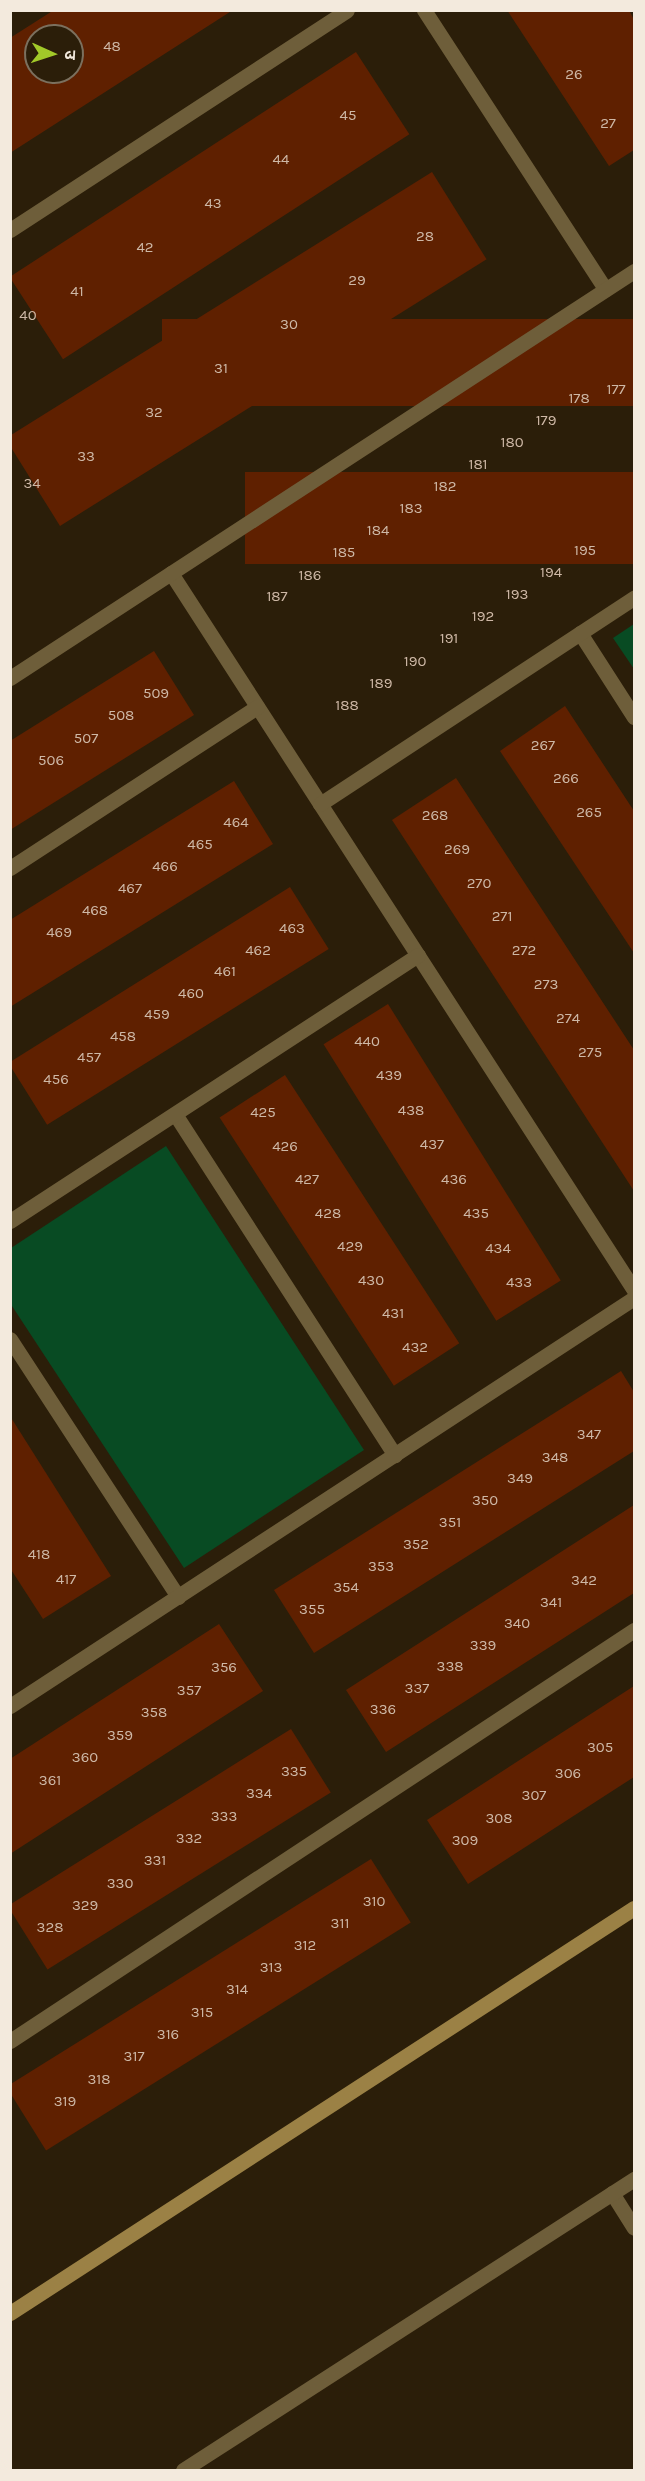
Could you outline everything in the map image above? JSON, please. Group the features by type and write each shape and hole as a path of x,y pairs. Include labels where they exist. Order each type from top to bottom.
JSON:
{"main road":[{"path":"10,2313 634,1908"}],"street":[{"path":"10,230 347,10"},
{"path":"424,10 605,289"},
{"path":"10,678 634,271"},
{"path":"171,573 634,1290"},
{"path":"320,804 634,598"},
{"path":"580,633 634,717"},
{"path":"10,868 257,707"},
{"path":"10,1221 418,955"},
{"path":"175,1114 395,1455"},
{"path":"10,1706 634,1298"},
{"path":"10,1339 178,1597"},
{"path":"10,2041 634,1630"},
{"path":"183,2470 634,2179"},
{"path":"612,2193 634,2228"}],"green space":[{"path":"634,624 634,669 613,638"},
{"path":"166,1146 364,1450 184,1568 10,1303 11,1248"}],"building":[{"path":"54,10 233,10 10,153 10,38 24,29 24,84 84,84 84,24 32,24"},
{"path":"507,10 629,10 634,20 634,150 609,166"},
{"path":"356,52 409,134 63,359 10,277"},
{"path":"432,172 487,259 60,526 10,446 10,436"},
{"path":"162,319 634,319 634,406 162,406"},
{"path":"245,472 634,472 634,564 245,564"},
{"path":"154,651 194,715 10,830 10,741"},
{"path":"565,706 634,811 634,953 500,751"},
{"path":"456,778 634,1050 634,1191 392,820"},
{"path":"234,781 273,844 10,1007 10,920"},
{"path":"290,887 329,949 47,1125 10,1062"},
{"path":"388,1004 561,1280 496,1321 324,1044"},
{"path":"285,1075 459,1343 394,1386 220,1117"},
{"path":"621,1371 634,1392 634,1451 314,1653 274,1590"},
{"path":"10,1416 111,1576 43,1619 10,1568"},
{"path":"634,1505 634,1593 386,1752 346,1690"},
{"path":"219,1624 263,1691 10,1854 10,1759"},
{"path":"634,1686 634,1777 468,1884 427,1820"},
{"path":"291,1729 331,1793 47,1970 10,1910 10,1905"},
{"path":"371,1859 411,1923 46,2150 10,2093 10,2085"}]}
